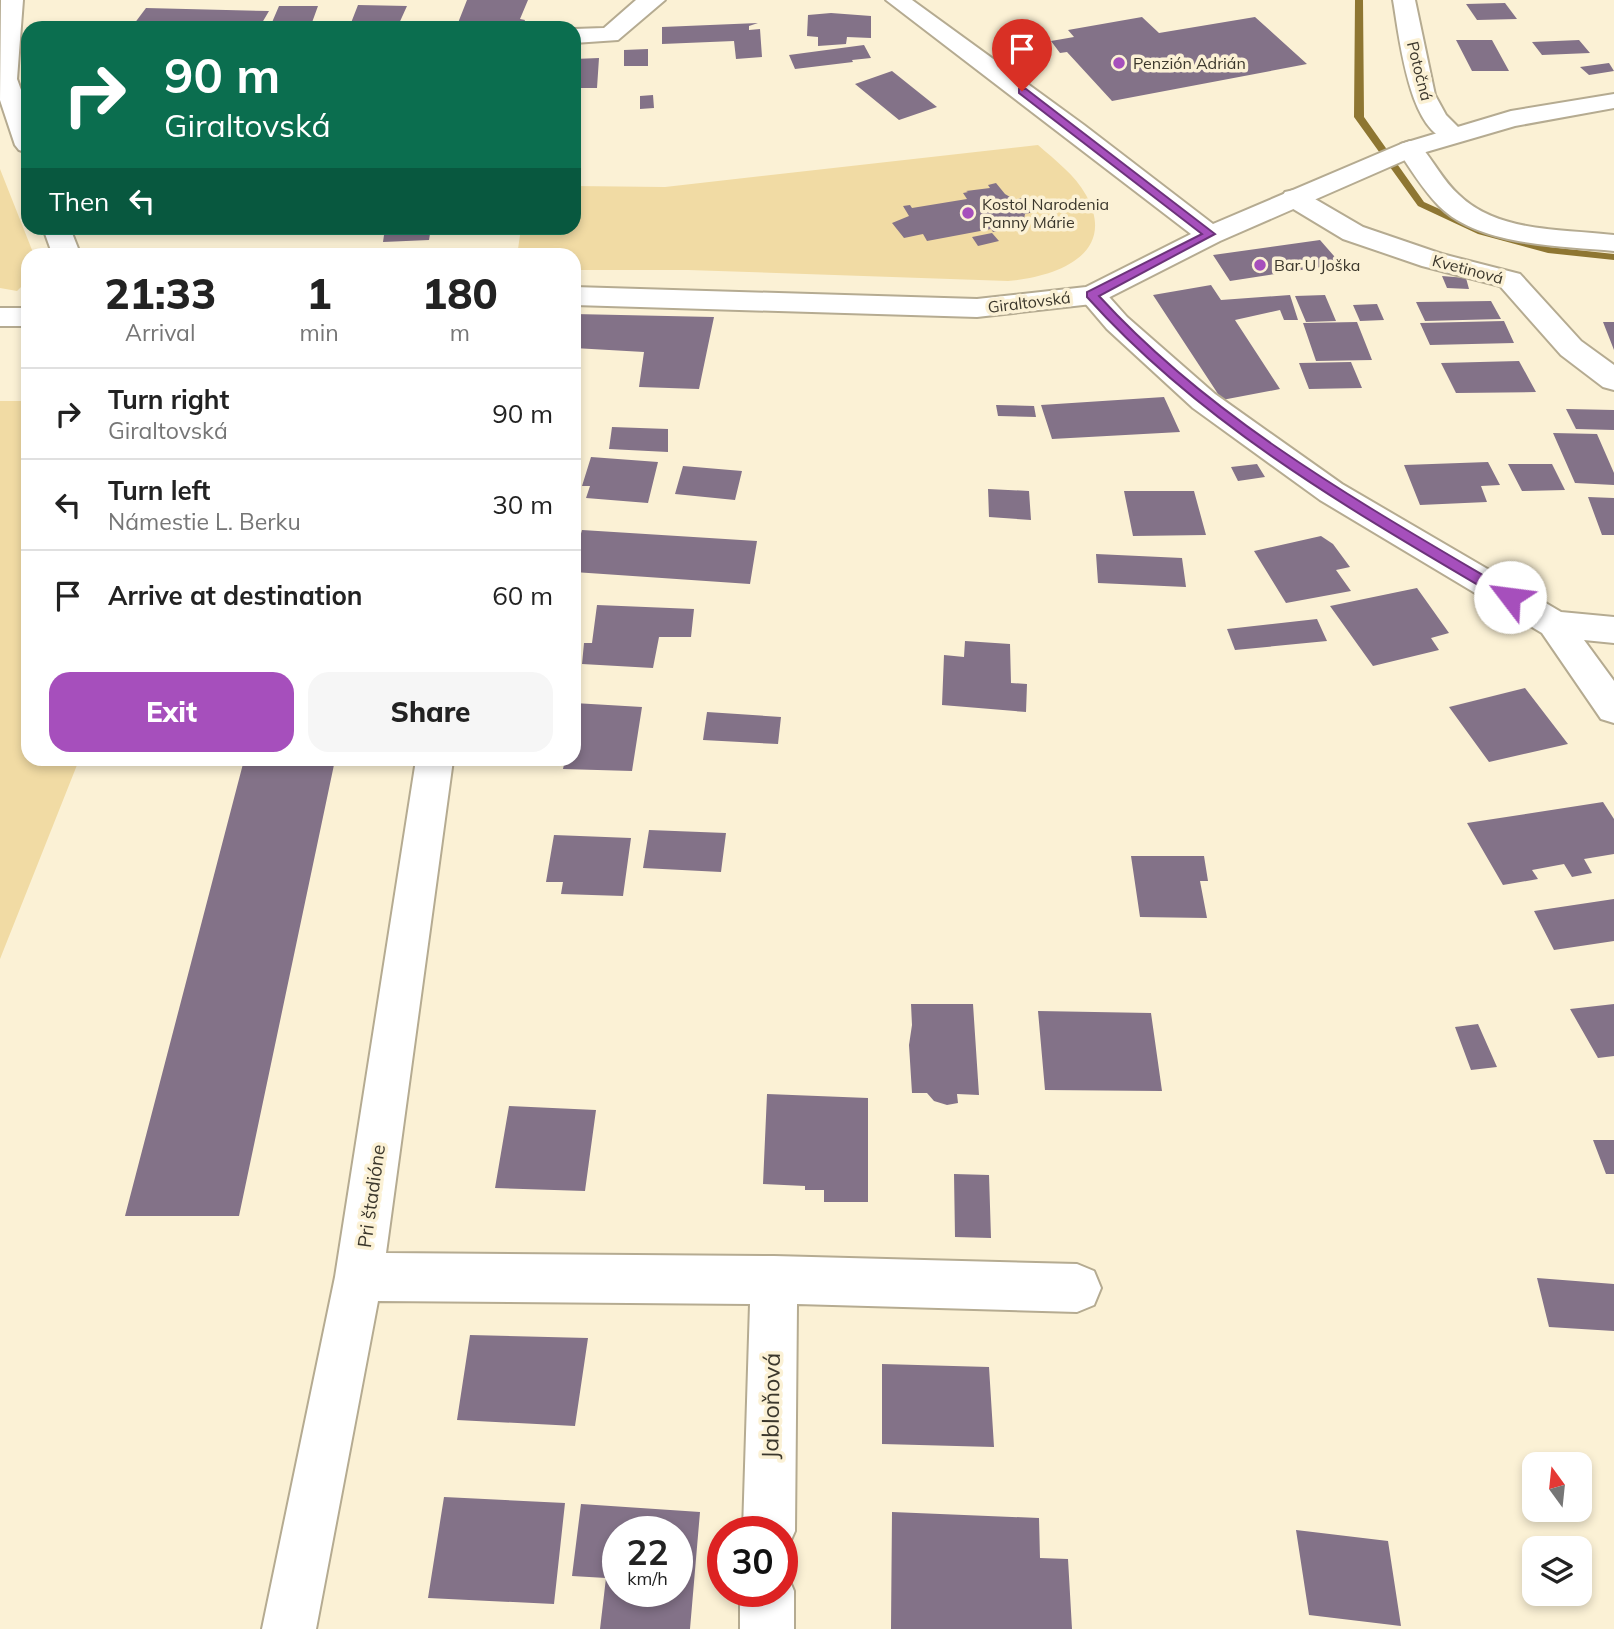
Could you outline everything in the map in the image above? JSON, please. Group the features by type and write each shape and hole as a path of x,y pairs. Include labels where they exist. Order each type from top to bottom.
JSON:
{"street":[{"path":"12,0 5,79 21,125"},
{"path":"581,36 610,35 650,0 654,0"},
{"path":"897,0 1075,130 1210,234"},
{"name":"Potočná","path":"1404,0 1423,94 1436,119 1452,134"},
{"name":"Giraltovská","path":"581,296 977,309 1092,295 1210,234 1410,149 1452,134 1510,119 1614,101"},
{"path":"1410,149 1449,201 1482,222 1550,235 1614,243"},
{"name":"Kvetinová","path":"1294,198 1353,233 1432,260 1510,280 1571,348 1614,380"},
{"path":"1092,295 1117,323 1204,401 1321,485 1554,624 1614,709"},
{"path":"0,317 21,317"},
{"path":"1554,624 1614,630"},
{"name":"Pri štadióne","path":"289,1629 359,1278 432,766"},
{"path":"359,1278 774,1280 1077,1288"},
{"name":"Jabloňová","path":"769,1516 774,1280"},
{"path":"767,1607 767,1629"}],"shaded area":[{"path":"1038,145 1064,168 1086,195 1094,216 1094,233 1088,248 1062,268 1026,279 1008,281 688,270 581,270 581,248 518,248 520,235 581,235 581,186 665,187"},
{"path":"0,169 21,222 21,235 26,235 31,248 21,248 21,287 17,291 0,288"},
{"path":"0,401 21,401 21,766 77,766 0,959"}],"building":[{"path":"467,0 528,0 520,19 525,21 459,21"},
{"path":"1505,3 1517,19 1477,20 1466,4"},
{"path":"358,5 407,6 400,21 352,21"},
{"path":"279,6 318,6 313,21 273,21"},
{"path":"146,8 269,11 263,21 136,21"},
{"path":"831,13 871,16 871,38 847,37 846,44 818,46 818,37 807,36 808,15"},
{"path":"1142,17 1159,33 1255,17 1307,64 1112,101 1067,52 1060,53 1051,41 1074,37 1068,30"},
{"path":"758,23 749,26 749,30 760,29 762,57 736,59 734,41 662,44 662,27"},
{"path":"1456,40 1492,40 1509,71 1472,71"},
{"path":"1579,40 1590,53 1542,55 1532,42"},
{"path":"864,45 871,58 852,60 853,62 795,69 789,55"},
{"path":"648,49 648,66 624,66 624,50"},
{"path":"599,58 597,88 581,88 581,59"},
{"path":"1609,63 1614,71 1589,75 1580,67"},
{"path":"892,71 937,107 899,120 855,84"},
{"path":"653,95 654,108 640,109 640,96"},
{"name":"Kostol Narodenia Panny Márie","path":"996,183 1005,194 1015,200 1021,198 1024,201 1018,203 1023,210 1031,208 1034,212 1025,214 1027,223 999,227 1001,230 993,232 991,229 927,241 923,234 904,238 892,223 909,216 903,206 910,205 912,208 967,199 963,193 968,192 966,191 990,188 988,185"},
{"path":"992,233 999,241 978,246 972,237"},
{"path":"384,235 430,235 429,240 383,242"},
{"path":"1320,240 1341,264 1230,281 1213,255"},
{"path":"1442,276 1466,278 1469,289 1447,288"},
{"path":"1211,285 1221,300 1290,295 1298,320 1284,320 1280,310 1235,320 1280,389 1222,400 1153,295"},
{"path":"1325,295 1336,321 1306,322 1295,296"},
{"path":"1491,301 1501,319 1425,321 1416,302"},
{"path":"1377,304 1384,320 1360,321 1353,305"},
{"path":"581,314 714,317 699,389 639,387 644,352 581,348"},
{"path":"1504,321 1514,343 1430,345 1420,323"},
{"path":"1357,322 1372,360 1316,361 1303,323"},
{"path":"1603,322 1614,322 1614,350"},
{"path":"1519,361 1536,392 1456,393 1441,363"},
{"path":"1351,362 1362,388 1309,389 1299,363"},
{"path":"1164,397 1180,432 1052,439 1041,405"},
{"path":"996,405 1034,406 1036,417 998,416"},
{"path":"1566,409 1614,410 1614,430 1576,429"},
{"path":"612,427 668,429 668,452 609,449"},
{"path":"1553,433 1597,434 1614,473 1614,485 1575,483"},
{"path":"591,457 658,462 648,503 586,498 590,486 582,486"},
{"path":"1488,462 1500,485 1481,486 1487,502 1420,505 1404,465"},
{"path":"1257,464 1265,477 1238,481 1231,467"},
{"path":"1508,464 1552,464 1565,490 1522,491"},
{"path":"683,466 742,471 735,500 675,494"},
{"path":"988,489 1029,491 1031,520 989,517"},
{"path":"1124,491 1194,491 1206,535 1133,536"},
{"path":"1588,497 1614,498 1614,535 1602,535"},
{"path":"582,530 757,541 750,584 581,572"},
{"path":"1321,536 1333,544 1350,567 1336,570 1351,591 1286,603 1254,551"},
{"path":"1096,554 1182,558 1186,587 1098,583"},
{"path":"1417,588 1449,633 1431,638 1439,650 1373,666 1330,606"},
{"path":"597,605 694,609 691,637 659,637 653,668 582,664 584,643 592,643"},
{"path":"1317,619 1327,641 1235,650 1227,629"},
{"path":"965,641 1010,644 1011,683 1027,684 1026,712 942,705 944,655 964,657"},
{"path":"1525,688 1568,744 1489,762 1449,707"},
{"path":"581,703 642,707 632,771 563,769 564,766 581,766"},
{"path":"707,712 781,717 778,744 703,740"},
{"path":"242,766 334,766 239,1216 125,1216"},
{"path":"1603,802 1614,819 1614,854 1584,859 1592,873 1572,877 1564,864 1532,870 1538,879 1503,885 1467,823"},
{"path":"649,830 726,833 721,872 643,868"},
{"path":"554,835 631,838 623,896 561,894 563,882 546,882"},
{"path":"1131,856 1204,856 1208,881 1200,881 1207,918 1140,917"},
{"path":"1614,899 1614,941 1554,950 1534,911"},
{"path":"911,1004 973,1004 979,1095 957,1094 958,1103 947,1105 934,1101 927,1093 912,1093 909,1045"},
{"path":"1614,1004 1614,1056 1598,1058 1570,1009"},
{"path":"1038,1011 1151,1013 1162,1091 1045,1090"},
{"path":"1478,1024 1497,1067 1471,1070 1455,1027"},
{"path":"767,1094 868,1098 868,1202 824,1202 824,1190 805,1190 805,1186 763,1184"},
{"path":"509,1106 596,1110 585,1191 495,1188"},
{"path":"1593,1140 1614,1140 1614,1174 1606,1174"},
{"path":"954,1174 989,1175 991,1238 955,1237"},
{"path":"1537,1278 1614,1284 1614,1331 1549,1327"},
{"path":"470,1335 588,1338 575,1426 457,1420"},
{"path":"882,1364 989,1367 994,1447 882,1444"},
{"path":"444,1497 565,1503 554,1604 428,1598"},
{"path":"581,1504 700,1512 693,1594 693,1516 602,1516 602,1578 572,1576"},
{"path":"892,1512 1039,1518 1040,1558 1068,1559 1072,1629 891,1629"},
{"path":"1296,1530 1388,1541 1401,1626 1309,1615"},
{"path":"603,1607 692,1607 690,1629 600,1629"}],"waterway":[{"path":"1359,0 1359,117 1421,204 1482,232 1548,250 1614,257"}],"place":[{"name":"Penzión Adrián","path":"1119,63"},
{"name":"Kostol Narodenia Panny Márie","path":"968,213"},
{"name":"Bar U Joška","path":"1260,265"}],"route":[{"path":"1022,91 1210,234 1092,295 1117,323 1204,401 1331,492 1510,597"}]}
